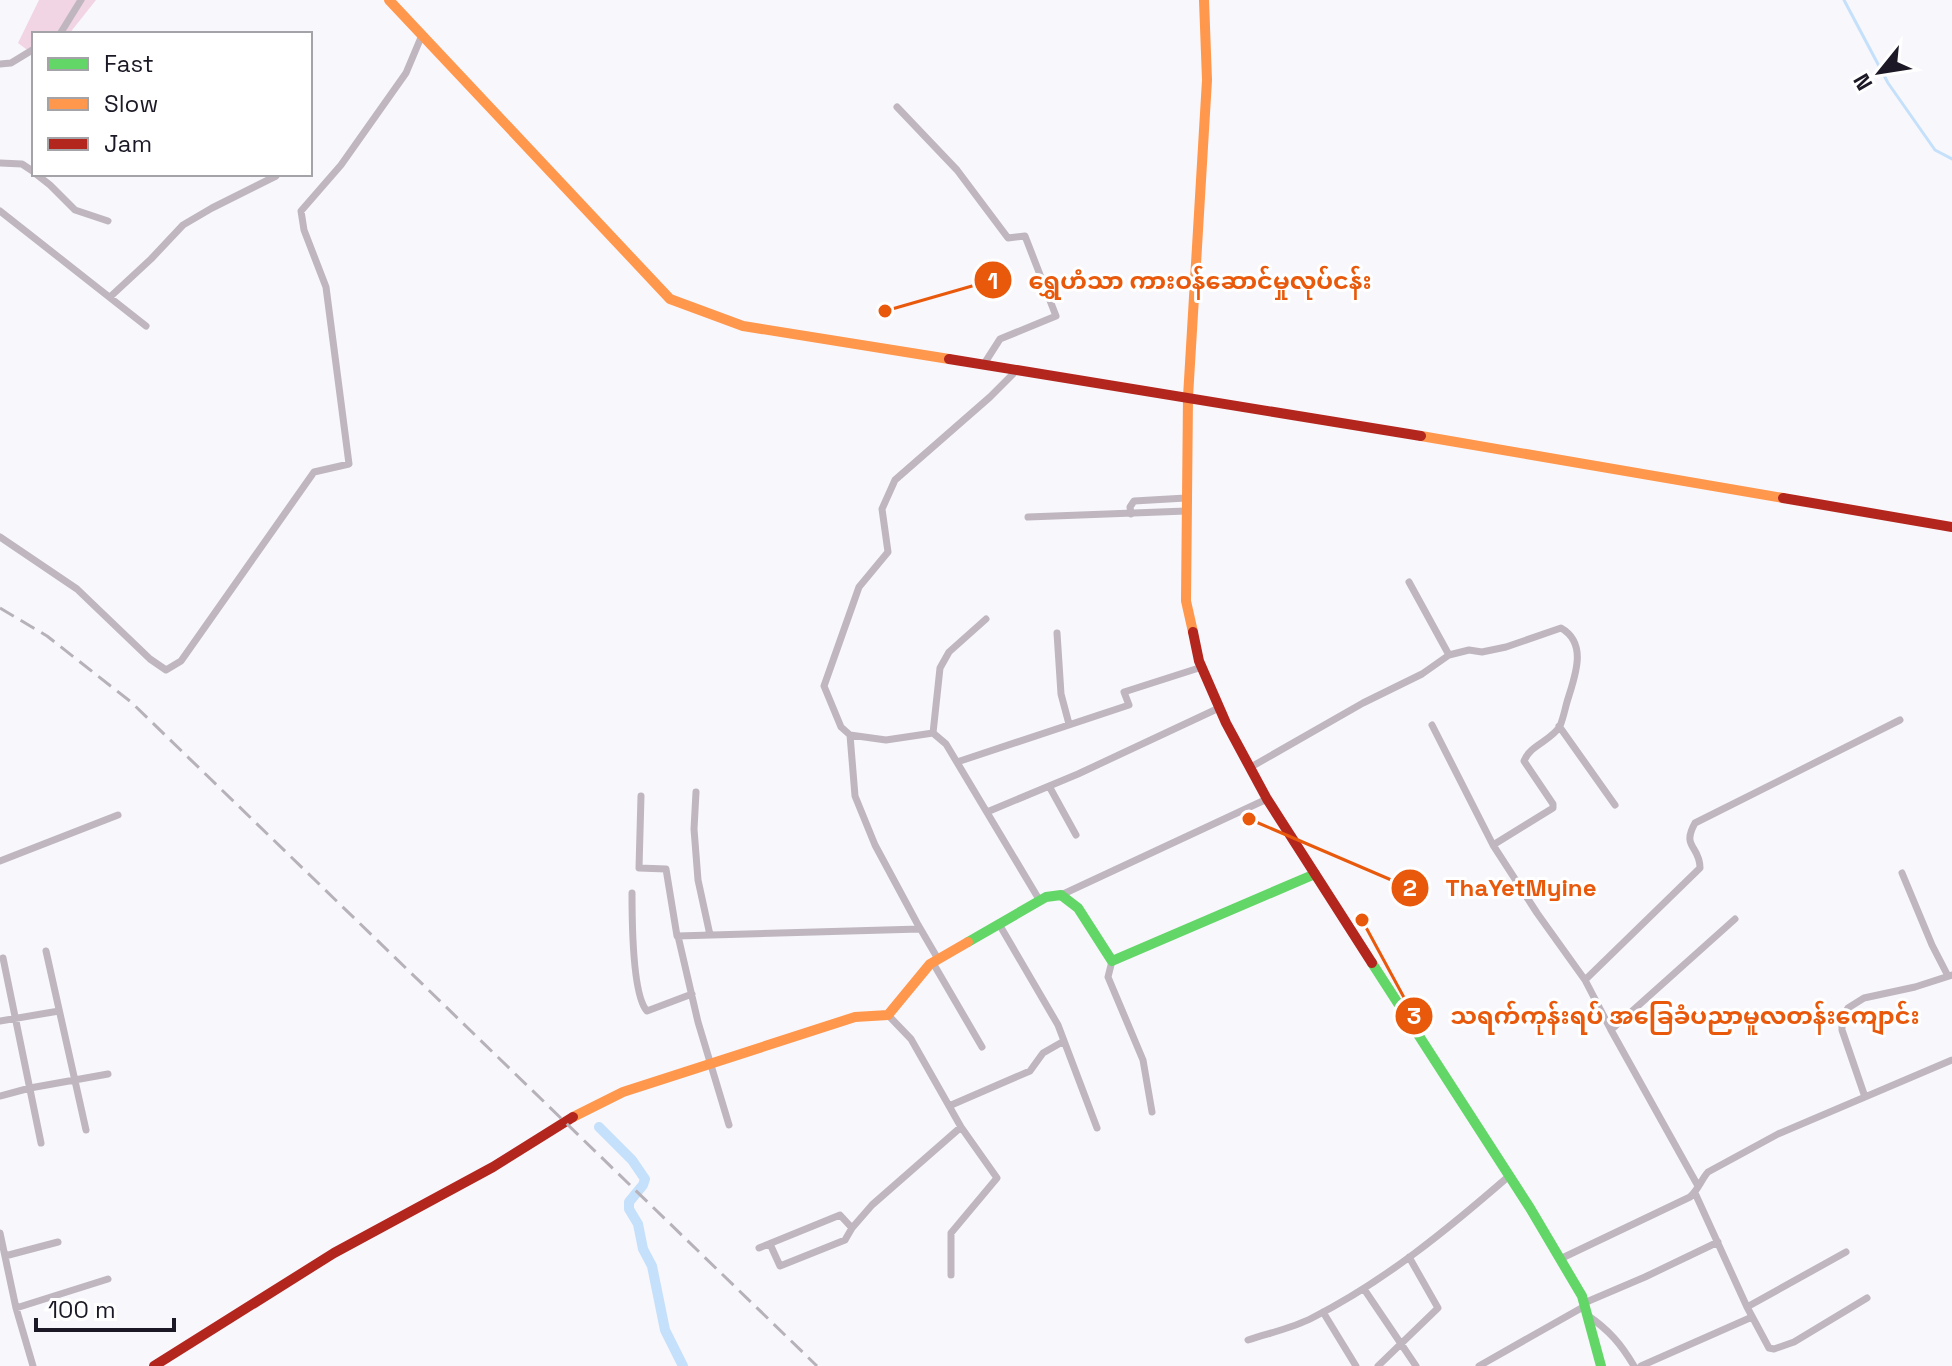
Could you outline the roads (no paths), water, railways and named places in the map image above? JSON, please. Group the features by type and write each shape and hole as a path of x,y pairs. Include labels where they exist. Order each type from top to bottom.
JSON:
{"street":[{"path":"61,32 81,0"},
{"path":"389,0 670,299 743,326 1469,443 1952,527"},
{"path":"1204,0 1207,80 1188,397 1186,498 1186,601 1202,667 1226,723 1267,799 1509,1176 1582,1296 1601,1366"},
{"path":"0,537 77,589 150,659 166,670 181,661 314,472 349,464 326,287 304,230 301,211 341,165 406,73 422,35"},
{"path":"0,64 11,63 32,50"},
{"path":"897,107 957,170 1008,238 1025,236 1056,316 1000,339 984,364"},
{"path":"0,163 22,164 32,171"},
{"path":"39,176 75,210 108,221"},
{"path":"110,297 183,225 276,176"},
{"path":"0,211 146,326"},
{"path":"1017,370 895,480 882,509 888,552 859,587 824,686 841,727 850,735 886,740 933,733 946,744 1040,901"},
{"path":"1131,514 1130,507 1134,501 1186,498"},
{"path":"1028,517 1186,511"},
{"path":"1409,582 1449,655"},
{"path":"933,733 940,668 949,652 986,619"},
{"path":"1251,767 1363,703 1422,674 1449,655 1506,647 1561,628 1568,632 1577,649 1578,666 1559,726 1529,752 1524,761 1553,808 1493,845"},
{"path":"1057,633 1061,694 1069,724"},
{"path":"957,762 1129,705 1124,692 1202,667"},
{"path":"987,812 1219,708"},
{"path":"1585,980 1700,868 1700,860 1689,841 1695,823 1900,720"},
{"path":"1432,725 1493,845 1585,980 1697,1189 1747,1307 1769,1348 1794,1342 1867,1298"},
{"path":"1559,726 1615,805"},
{"path":"850,735 855,796 875,845 982,1047"},
{"path":"1049,786 1076,835"},
{"path":"696,792 694,829 698,880 710,935"},
{"path":"641,796 639,868 666,869 698,1022 729,1125"},
{"path":"154,1366 334,1253 493,1167 563,1122 623,1092 855,1017 888,1015 936,961 1046,897 1061,895 1267,799"},
{"path":"0,861 118,815"},
{"path":"1865,1097 1842,1030 1842,1018 1848,1008 1864,998 1950,976 1932,945 1902,873"},
{"path":"1112,961 1315,874"},
{"path":"632,893 633,937 643,1008 647,1011 692,994"},
{"path":"1061,895 1078,908 1112,961 1108,977 1143,1060 1152,1112"},
{"path":"1611,1030 1735,919"},
{"path":"999,924 1058,1025 1097,1128"},
{"path":"678,936 920,929"},
{"path":"46,951 86,1130"},
{"path":"3,958 41,1143"},
{"path":"0,1021 59,1011"},
{"path":"888,1015 911,1039 961,1127 997,1178 951,1233 951,1275"},
{"path":"949,1106 1030,1071 1043,1053 1064,1041"},
{"path":"1560,1259 1690,1197 1708,1172 1764,1142 1952,1060"},
{"path":"0,1096 108,1074"},
{"path":"770,1244 780,1266 845,1240 872,1205 961,1127"},
{"path":"1248,1340 1310,1319 1364,1289 1451,1226 1509,1176"},
{"path":"759,1248 840,1215 852,1228"},
{"path":"0,1233 16,1308 33,1366"},
{"path":"5,1256 58,1242"},
{"path":"1479,1366 1585,1308 1718,1242"},
{"path":"1747,1307 1846,1252"},
{"path":"1378,1366 1438,1308 1409,1257"},
{"path":"16,1308 108,1279"},
{"path":"1364,1289 1416,1366"},
{"path":"1585,1308 1608,1330 1634,1366"},
{"path":"1323,1312 1356,1366"},
{"path":"1641,1366 1752,1317"}],"waterway":[{"path":"1844,0 1888,83 1935,150 1952,159"},
{"path":"599,1127 632,1160 645,1179 629,1202 629,1209 638,1224 643,1249 652,1266 665,1330 683,1366"}],"railway":[{"path":"0,608 47,636 131,702 817,1366"}],"place":[{"name":"ရွှေဟံသာ ကားဝန်ဆောင်မှုလုပ်ငန်း","path":"885,311"},
{"name":"ThaYetMyine","path":"1249,819"},
{"name":"သရက်ကုန်းရပ် အခြေခံပညာမူလတန်းကျောင်း","path":"1362,920"}]}
